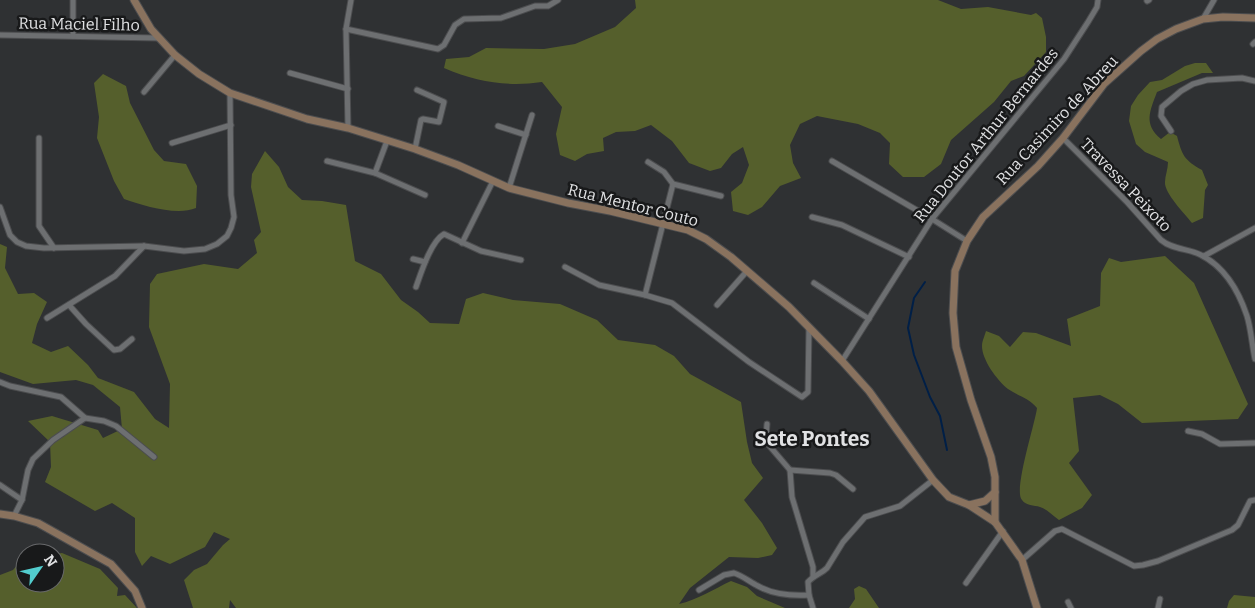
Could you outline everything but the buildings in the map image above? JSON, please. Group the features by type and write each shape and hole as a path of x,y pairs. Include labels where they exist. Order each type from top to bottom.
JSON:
{"street":[{"path":"72,36 73,0"},
{"name":"Rua Mentor Couto","path":"134,0 145,21 175,55 199,74 230,93 307,119 348,128 415,149 458,165 509,188 688,230 721,249 809,326 842,361 869,391 933,480 948,496 968,505 996,522 1022,560 1037,608"},
{"path":"348,128 346,29 351,0"},
{"path":"346,29 438,49 444,45 455,25 464,19 501,18 535,6 548,6 558,0"},
{"name":"Rua Doutor Arthur Bernardes","path":"842,361 910,257 932,219 1064,59 1097,7 1098,0"},
{"path":"1203,19 1214,0"},
{"name":"Rua Casimiro de Abreu","path":"996,522 995,477 991,457 968,392 956,346 953,314 955,271 967,242 983,217 1038,166 1063,138 1104,84 1157,39 1176,29 1203,19 1223,17 1255,18"},
{"name":"Rua Maciel Filho","path":"0,35 158,38"},
{"path":"144,92 175,55"},
{"path":"290,74 348,90"},
{"path":"1171,131 1161,116 1162,107 1181,91 1193,84 1207,80 1242,78 1255,81"},
{"path":"415,149 421,120 439,122 444,102 417,90"},
{"path":"0,207 10,235 16,242 26,246 54,248 144,246 184,251 205,249 216,244 227,236 234,217 231,195 230,93"},
{"path":"509,188 532,115"},
{"path":"172,143 231,125"},
{"path":"498,126 526,135"},
{"path":"39,138 39,226 54,248"},
{"name":"Travessa Peixoto","path":"1063,138 1127,202 1161,240 1166,244 1204,256 1221,270 1232,284 1247,318 1255,358"},
{"path":"376,173 387,141"},
{"path":"832,161 932,219 967,242"},
{"path":"327,162 376,173 425,195"},
{"path":"648,162 664,172 673,184 721,196"},
{"path":"462,243 493,181"},
{"path":"645,295 673,184"},
{"path":"812,217 842,225 910,257"},
{"path":"1204,256 1255,228"},
{"path":"416,287 425,262 441,235 447,235 493,255 521,260"},
{"path":"47,318 115,276 144,246"},
{"path":"413,259 425,262"},
{"path":"565,267 599,285 672,303 749,362 802,397 808,392 809,326"},
{"path":"717,305 747,271"},
{"path":"814,283 869,319"},
{"path":"69,305 114,350 120,349 132,339"},
{"path":"0,382 61,397 85,418 104,421 116,426 154,457"},
{"path":"14,516 22,500 32,459 53,440 85,418"},
{"path":"767,424 767,444 790,470 792,497 813,567 813,576"},
{"path":"1188,432 1202,434 1220,444 1255,443"},
{"path":"790,470 830,473 836,475 853,489"},
{"path":"813,608 808,582 813,576 827,568 843,542 865,517 900,506 933,480"},
{"path":"0,485 22,500"},
{"path":"968,505 985,501 996,492"},
{"path":"1022,560 1054,531 1062,529 1123,562 1134,566 1143,565 1158,561 1232,530 1238,525 1250,501 1255,500"},
{"path":"0,514 38,523 111,564 135,591 142,608"},
{"path":"966,583 1003,531"},
{"path":"699,590 724,575 734,572 773,593 809,595"},
{"path":"1158,608 1160,599"},
{"path":"1068,602 1071,608"}],"green space":[{"path":"635,0 938,0 961,9 988,7 1031,15 1036,13 1042,18 1046,37 1046,52 1024,76 1011,81 994,102 951,140 941,164 924,177 903,177 889,164 890,143 880,133 858,124 817,116 800,124 790,145 793,163 801,178 780,186 762,207 748,215 733,211 731,192 742,183 749,165 743,147 732,154 721,168 710,171 689,163 672,141 651,125 635,131 616,132 603,138 604,151 587,154 575,161 560,155 556,134 562,107 542,82 517,84 492,82 468,77 444,68 446,59 469,57 486,48 544,49 575,44 615,27 636,8"},
{"path":"1195,63 1206,63 1213,73 1202,73 1157,92 1150,111 1150,123 1155,133 1161,139 1170,132 1177,136 1180,148 1185,156 1191,163 1202,170 1208,185 1205,190 1203,218 1192,223 1171,197 1166,187 1165,180 1168,162 1145,152 1136,144 1129,121 1131,106 1150,82 1162,80 1185,66"},
{"path":"103,74 126,86 130,103 154,150 164,161 186,164 197,186 196,208 170,211 124,199 114,181 97,138 99,117 94,83"},
{"path":"265,151 279,167 288,187 302,200 346,205 355,261 381,274 401,300 430,323 459,324 466,299 483,293 513,300 560,304 597,320 618,340 655,345 674,356 690,374 741,402 752,463 763,478 744,500 762,523 777,548 772,555 758,558 729,557 690,588 679,604 699,597 731,581 747,587 757,596 785,608 236,608 230,600 229,608 193,608 184,580 194,570 207,564 230,539 214,532 205,547 170,564 151,556 142,566 135,552 135,518 112,503 95,511 45,482 51,467 50,442 28,421 52,416 98,430 103,438 122,429 120,407 93,385 76,380 33,384 0,372 0,244 7,247 5,268 18,294 34,293 47,302 37,324 32,343 51,352 68,346 88,365 98,378 134,392 155,419 169,428 170,384 149,327 150,284 157,274 204,264 238,269 257,253 254,240 261,232 251,187 252,174"},
{"path":"1165,256 1194,283 1248,404 1238,419 1142,423 1118,404 1100,395 1073,398 1079,451 1069,463 1092,495 1082,508 1059,520 1045,509 1028,504 1022,500 1020,484 1022,471 1037,408 1027,399 1008,389 991,369 985,357 982,344 986,331 999,336 1010,347 1023,332 1036,333 1071,346 1067,319 1100,306 1101,273 1109,258 1121,262"},
{"path":"65,554 100,569 118,588 117,596 125,595 137,608 0,608 0,575 15,568 15,593 65,593"},
{"path":"859,586 866,589 879,608 849,608 855,599 854,589"},
{"path":"1234,595 1255,597 1255,608 1227,608 1229,601"}],"waterway":[{"path":"925,282 914,298 908,328 914,355 930,397 940,416 947,450"}],"district":[{"name":"Sete Pontes","path":"812,439"}]}
